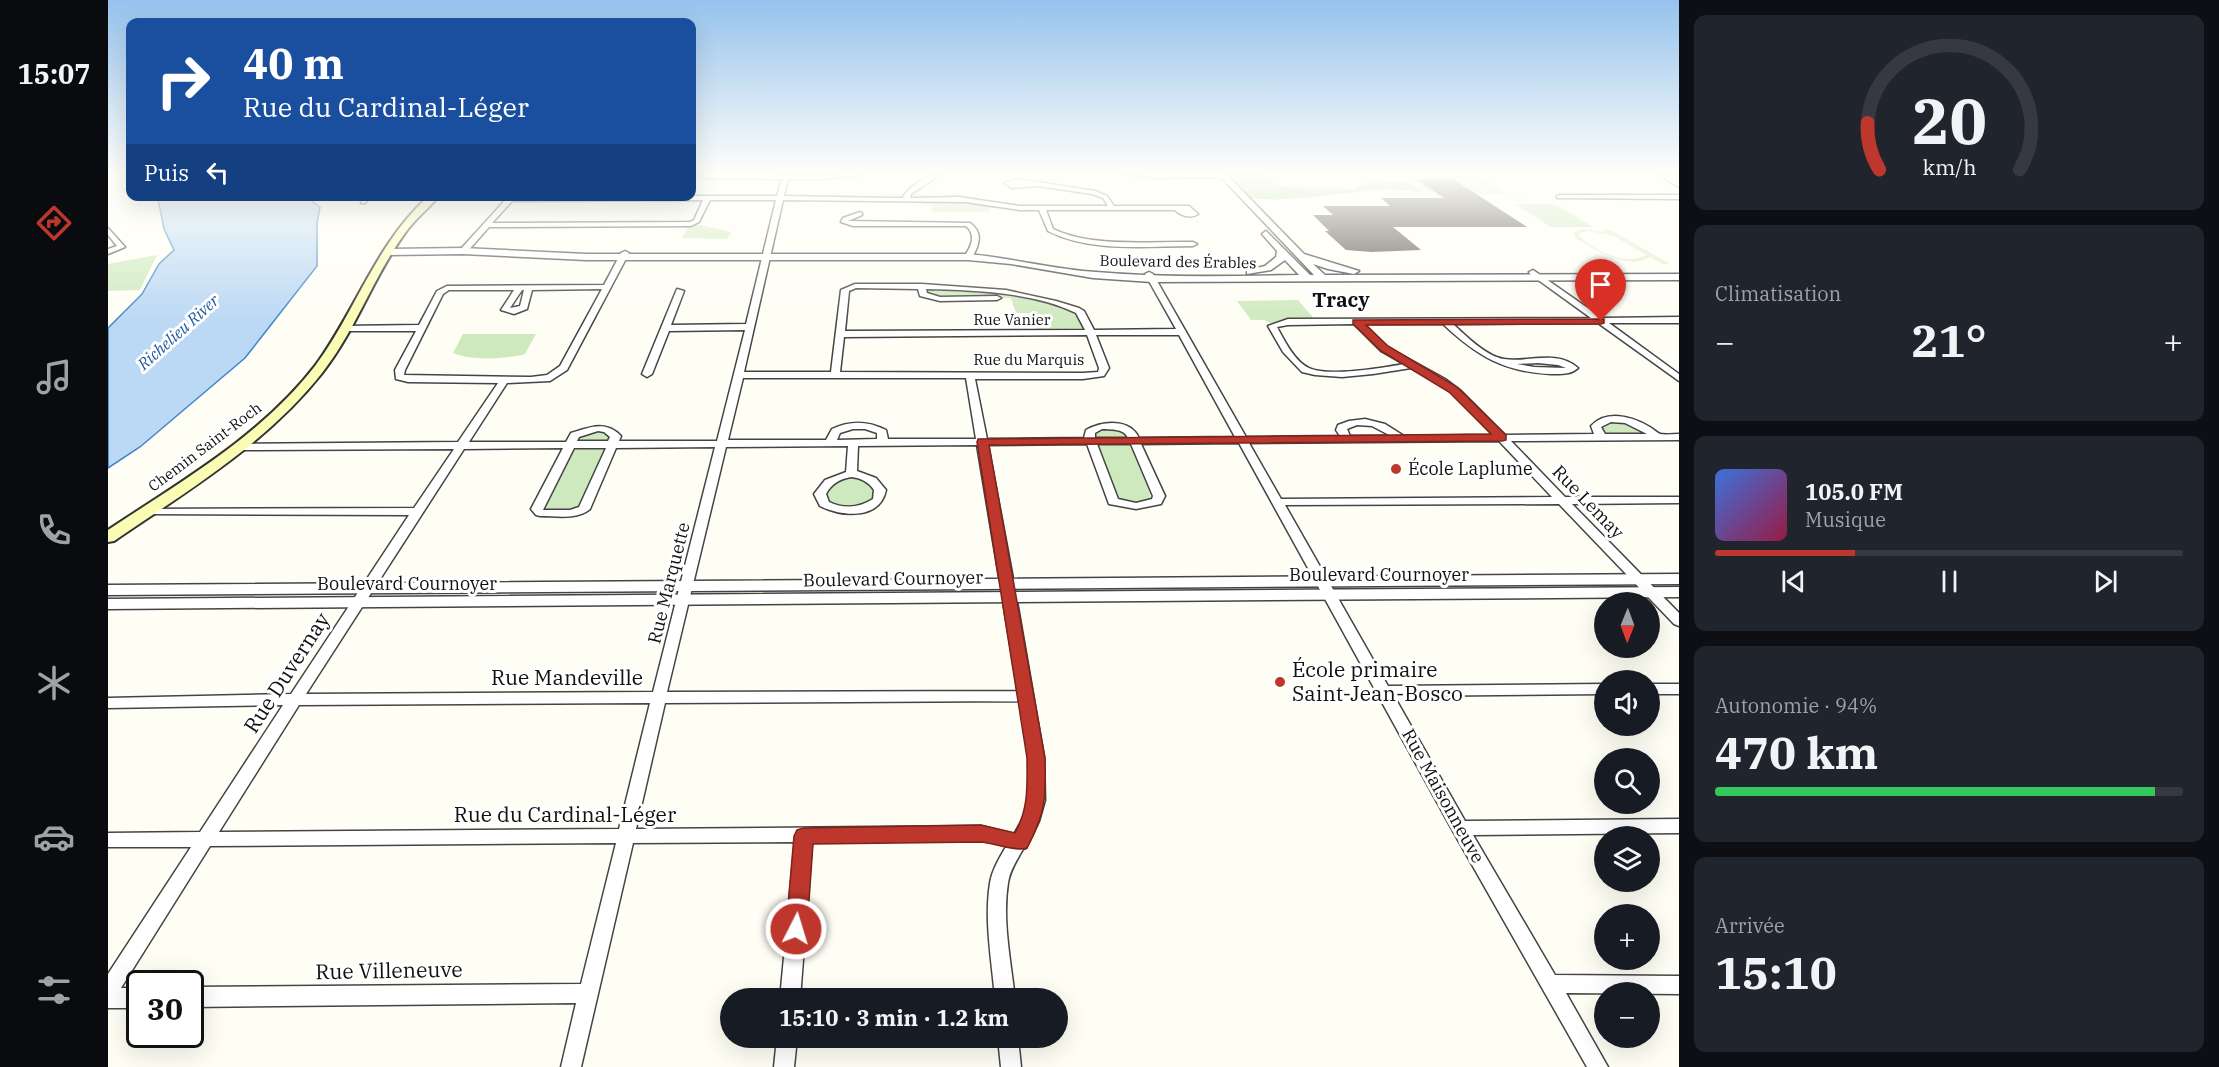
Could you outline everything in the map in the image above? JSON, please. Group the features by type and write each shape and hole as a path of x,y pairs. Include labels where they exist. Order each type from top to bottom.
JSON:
{"main road":[{"name":"Chemin Saint-Roch","path":"108,537 237,447 275,415 311,378 330,353 409,223"}],"street":[{"path":"465,249 488,223"},
{"path":"486,225 687,225 696,223"},
{"name":"Rue Marquette","path":"571,1067 739,375 773,223"},
{"path":"850,223 968,224 974,229 976,237 970,255"},
{"path":"1047,223 1050,230 1061,235 1103,243 1192,243"},
{"path":"1258,223 1304,276"},
{"path":"1268,223 1320,276"},
{"path":"108,230 121,247 108,252"},
{"name":"Boulevard des Érables","path":"391,250 465,249 526,256 970,255 1093,275 1679,275"},
{"path":"1244,273 1272,266 1281,258 1281,251"},
{"path":"605,287 447,288 440,293 398,372 399,377 504,380 550,378 561,372 624,255"},
{"path":"1301,255 1331,267 1377,272"},
{"name":"Boulevard des Érables","path":"1320,276 1377,272 1536,275"},
{"name":"Boulevard des Érables","path":"1151,276 1244,273 1304,276"},
{"path":"1536,275 1675,371 1679,378"},
{"name":"Rue Maisonneuve","path":"1151,276 1460,828 1598,1067"},
{"name":"Rue du Marquis","path":"739,375 835,375 970,375 1101,374 1103,365 1084,317 1077,311 1028,297 965,288 847,287 835,375"},
{"path":"646,374 680,291"},
{"path":"1411,365 1358,373 1308,371 1300,366 1272,328 1274,324 1357,322 1679,321"},
{"name":"Rue Lemay","path":"1357,322 1384,349 1453,389 1651,592"},
{"path":"1446,322 1469,343 1500,362 1525,371 1564,372 1573,368 1567,364 1551,361 1500,362"},
{"path":"666,328 750,327"},
{"path":"345,328 422,328"},
{"name":"Rue Vanier","path":"841,334 1183,332"},
{"path":"970,375 1010,591 1036,758 1037,800 1031,821 1020,843 1005,864 999,882 997,914 1004,988"},
{"name":"Rue Duvernay","path":"108,991 356,604 504,380"},
{"path":"1602,438 1596,426 1606,420 1638,424 1658,437"},
{"path":"1347,439 1341,430 1342,427 1356,422 1384,426 1401,439"},
{"path":"830,443 836,430 855,425 873,427 882,432 883,442"},
{"path":"598,428 607,429 615,434 613,446 584,509 571,513 540,513 537,509 569,446 576,435 598,428"},
{"path":"237,447 1679,437"},
{"path":"1091,441 1113,502 1129,506 1152,504 1157,502 1158,496 1136,441"},
{"path":"851,474 853,443"},
{"path":"851,474 864,476 876,483 880,490 878,500 859,510 838,509 824,504 820,494 823,488 833,479 851,474"},
{"path":"1278,502 1679,500"},
{"path":"146,512 417,512"},
{"name":"Boulevard Cournoyer","path":"108,604 356,604 684,594 1326,588 1679,579"},
{"name":"Boulevard Cournoyer","path":"1326,588 1594,592"},
{"name":"Boulevard Cournoyer","path":"108,590 366,589 684,594"},
{"name":"Boulevard Cournoyer","path":"1660,593 1679,592"},
{"name":"Rue Lemay","path":"1660,601 1679,621"},
{"path":"1660,689 1679,688"},
{"path":"1383,691 1594,689"},
{"name":"Rue Mandeville","path":"108,703 295,699 1026,696"},
{"path":"1460,828 1679,826"},
{"name":"Rue du Cardinal-Léger","path":"108,840 981,834 1004,837 1020,843"},
{"path":"791,988 804,836"},
{"path":"1551,984 1679,985"},
{"name":"Rue Villeneuve","path":"204,997 588,993"},
{"path":"108,998 126,998"},
{"path":"784,1067 786,1048"},
{"path":"1009,1048 1011,1067"}],"green space":[{"path":"1544,223 1586,223 1593,227 1551,227"},
{"path":"696,224 731,232 727,239 682,238 689,225"},
{"path":"1582,229 1605,232 1603,229 1611,230 1670,264 1662,264 1650,257 1642,261 1632,261 1612,257 1575,238 1574,232","holes":["1588,231 1614,236 1646,255 1638,258 1620,258 1593,247 1579,236 1580,233"]},
{"path":"157,255 140,290 108,291 108,264"},
{"path":"931,286 1051,301 1077,312 1089,332 1037,332 1033,313 1016,313 1011,298 940,299 923,293"},
{"path":"1298,300 1317,322 1272,324 1264,320 1251,320 1237,301"},
{"path":"463,334 536,334 525,354 489,358 461,356 453,353"},
{"path":"1602,421 1629,423 1654,436 1600,435 1598,428"},
{"path":"1096,427 1121,428 1136,441 1152,501 1133,505 1116,503 1090,432"},
{"path":"590,429 614,434 582,508 575,512 540,513 571,437"},
{"path":"851,474 875,485 876,497 858,507 851,508 824,504 822,489"}],"water":[{"name":"Richelieu River","path":"163,223 317,223 317,266 245,358 140,447 108,468 108,328 142,294 159,264 174,250"}],"building":[{"path":"1321,223 1521,223 1527,227 1393,227 1421,250 1372,252 1346,250 1325,231 1329,231"}],"place":[{"name":"École Laplume","path":"1396,469"},
{"name":"École primaire Saint-Jean-Bosco","path":"1280,682"}],"district":[{"name":"Tracy","path":"1341,300"}],"route":[{"path":"796,929 804,836 981,834 1004,837 1020,843 1031,821 1037,800 1036,758 1011,597 982,442 1502,438 1453,389 1384,349 1357,322 1601,321"}]}
